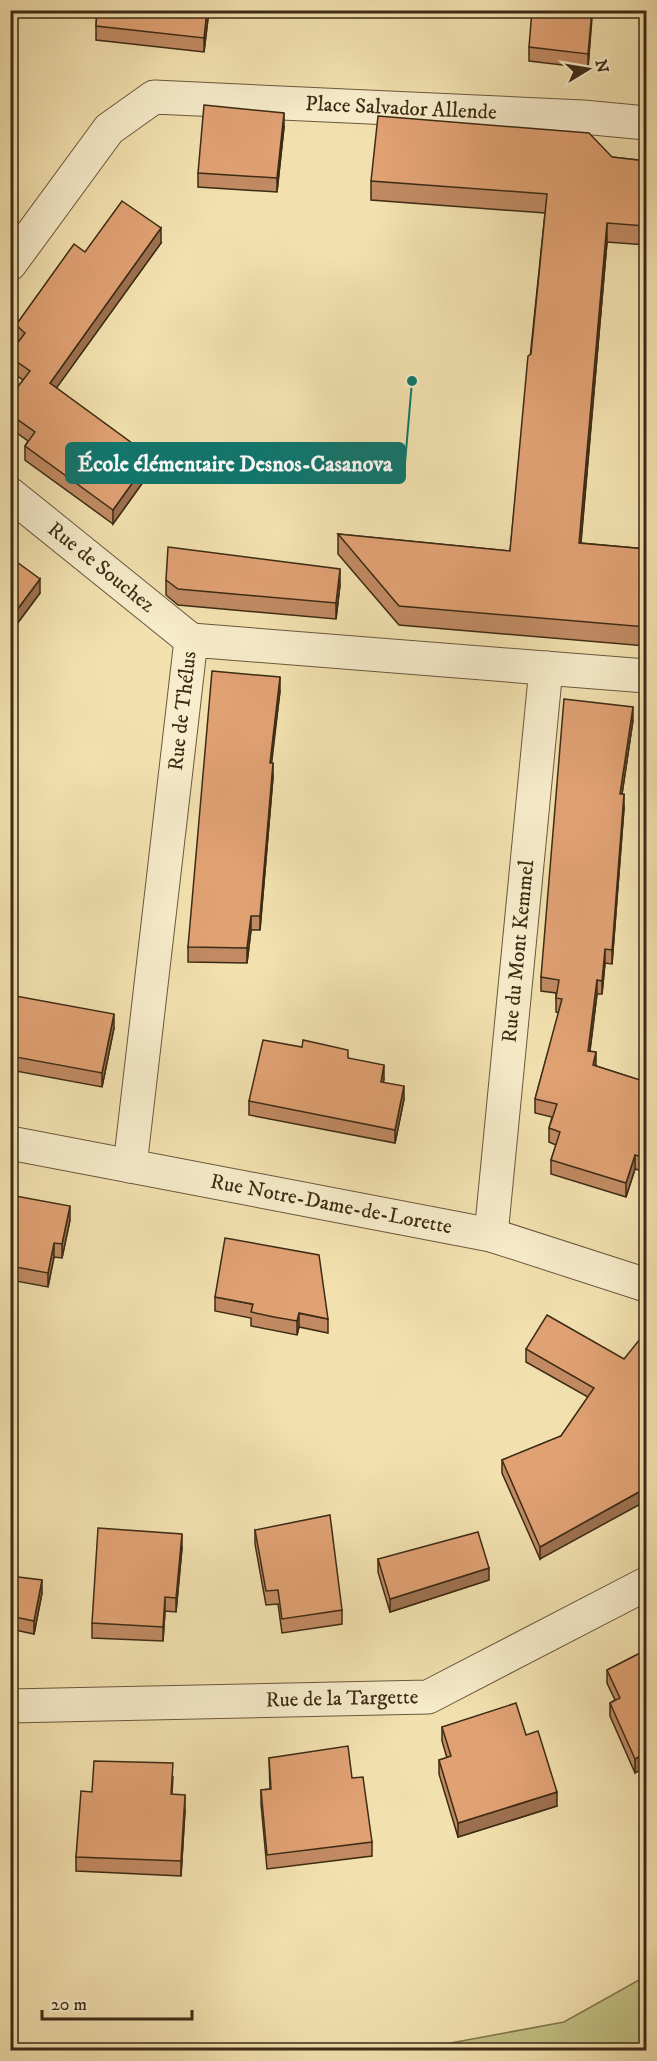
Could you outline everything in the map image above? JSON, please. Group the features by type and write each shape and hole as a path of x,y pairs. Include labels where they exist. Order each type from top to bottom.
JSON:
{"street":[{"name":"Place Salvador Allende","path":"10,264 109,129 154,97 583,117 646,123"},
{"name":"Rue de Souchez","path":"10,494 190,640"},
{"name":"Rue de Thélus","path":"130,1166 190,640 646,676"},
{"name":"Rue du Mont Kemmel","path":"491,1235 546,669"},
{"name":"Rue Notre-Dame-de-Lorette","path":"10,1143 491,1235 646,1285"},
{"name":"Rue de la Targette","path":"10,1706 428,1697 646,1584"}],"shaded area":[{"path":"646,1976 646,2050 413,2050 564,2022"}],"building":[{"path":"97,10 207,10 204,38 96,26"},
{"path":"532,10 592,10 588,54 529,47"},
{"path":"204,105 284,113 277,178 198,173"},
{"path":"378,116 589,133 612,157 646,161 646,226 607,223 579,543 646,549 646,627 399,606 338,534 510,551 528,356 531,354 547,194 371,181"},
{"path":"122,201 161,228 50,383 151,457 113,510 25,446 35,432 10,414 10,397 30,371 10,357 10,353 25,333 16,325 74,244 85,252"},
{"path":"168,547 340,569 336,603 178,589 166,580"},
{"path":"10,557 40,579 11,618 10,617"},
{"path":"212,671 280,677 270,763 273,763 260,916 251,916 247,948 188,947"},
{"path":"564,699 633,707 620,794 624,794 612,950 605,949 602,981 597,980 588,1051 596,1052 593,1065 646,1082 646,1158 635,1155 626,1183 551,1160 560,1132 549,1128 557,1104 535,1099 562,999 556,998 559,980 541,977"},
{"path":"10,995 114,1014 102,1073 10,1056"},
{"path":"263,1040 302,1047 303,1040 348,1050 348,1058 384,1065 381,1082 404,1086 395,1130 249,1101"},
{"path":"10,1195 70,1206 62,1244 54,1243 48,1273 10,1266"},
{"path":"225,1238 319,1255 328,1319 299,1313 297,1321 274,1317 251,1312 253,1304 215,1297"},
{"path":"547,1315 624,1359 640,1339 646,1344 646,1488 540,1547 502,1460 561,1436 594,1388 526,1349"},
{"path":"330,1515 342,1610 282,1619 278,1590 266,1591 255,1530"},
{"path":"98,1528 182,1534 176,1598 165,1597 163,1627 92,1623"},
{"path":"478,1532 489,1568 390,1599 378,1559"},
{"path":"10,1576 42,1580 34,1621 10,1616"},
{"path":"646,1650 646,1753 635,1759 610,1703 620,1698 607,1670"},
{"path":"516,1703 526,1735 538,1731 557,1792 458,1823 439,1760 451,1756 442,1727"},
{"path":"348,1746 352,1778 363,1777 372,1842 267,1855 261,1790 271,1789 269,1758"},
{"path":"94,1761 173,1763 171,1794 185,1795 181,1861 76,1857 81,1791 92,1792"}],"place":[{"name":"École élémentaire Desnos-Casanova","path":"412,381"}]}
